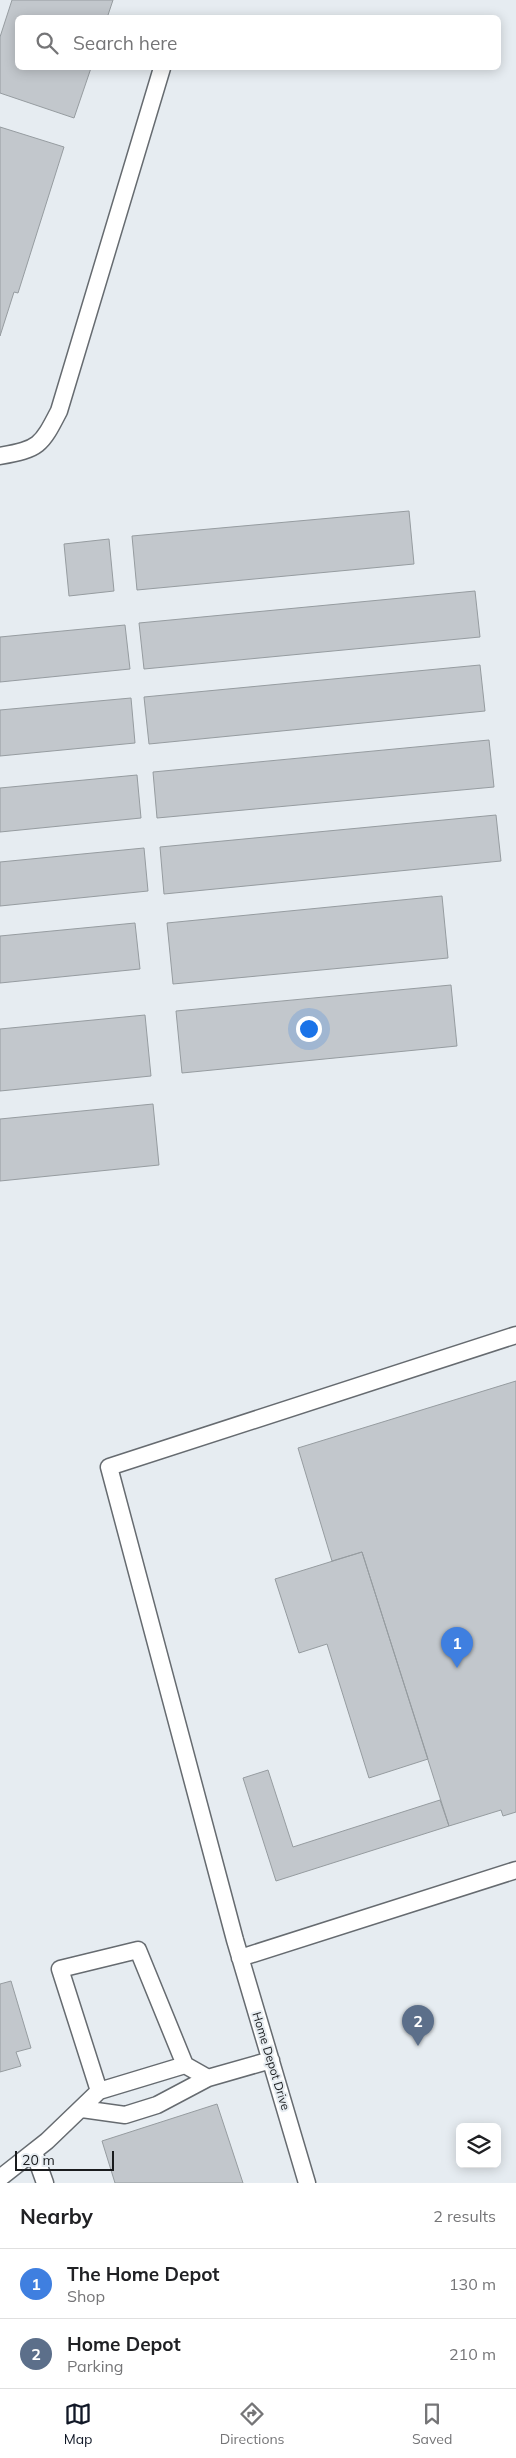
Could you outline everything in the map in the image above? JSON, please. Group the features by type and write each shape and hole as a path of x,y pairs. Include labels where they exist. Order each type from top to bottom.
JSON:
{"lane":[{"path":"0,456 29,450 45,439 59,411 161,70"},
{"name":"Home Depot Drive","path":"307,2183 235,1940 109,1468 516,1335"},
{"path":"240,1958 516,1870"},
{"path":"99,2091 60,1969 138,1950 185,2065 208,2078"},
{"path":"82,2109 125,2115 157,2105 208,2078 271,2060"},
{"path":"0,2178 34,2152 99,2091 185,2065"},
{"path":"34,2152 45,2183"}],"building":[{"path":"12,0 113,0 108,15 15,15 15,70 90,70 74,118 0,93 0,37"},
{"path":"0,127 64,147 18,293 14,292 0,336"},
{"path":"409,511 414,564 137,590 132,536"},
{"path":"109,539 114,591 69,596 64,544"},
{"path":"475,591 480,637 144,669 139,623"},
{"path":"125,625 130,669 0,682 0,637"},
{"path":"480,665 485,711 149,744 144,697"},
{"path":"131,698 135,743 0,756 0,710"},
{"path":"489,740 494,787 157,818 153,772"},
{"path":"137,775 141,818 0,832 0,788"},
{"path":"496,815 501,861 164,894 160,847"},
{"path":"144,848 148,891 0,906 0,862"},
{"path":"442,896 448,958 173,984 167,923"},
{"path":"135,923 140,969 0,983 0,936"},
{"path":"451,985 457,1046 182,1073 176,1011"},
{"path":"145,1015 151,1076 0,1091 0,1029"},
{"path":"153,1104 159,1165 0,1181 0,1119"},
{"path":"516,1381 516,1812 503,1816 501,1810 449,1826 362,1552 332,1561 298,1448"},
{"path":"362,1552 428,1759 369,1778 327,1644 299,1653 275,1579"},
{"path":"268,1770 293,1847 440,1800 449,1826 276,1881 243,1778"},
{"path":"11,1981 31,2048 16,2052 21,2066 0,2072 0,1984"},
{"path":"217,2104 243,2183 115,2183 102,2141"}],"place":[{"name":"The Home Depot","path":"457,1668"},
{"name":"Home Depot","path":"418,2046"}]}
